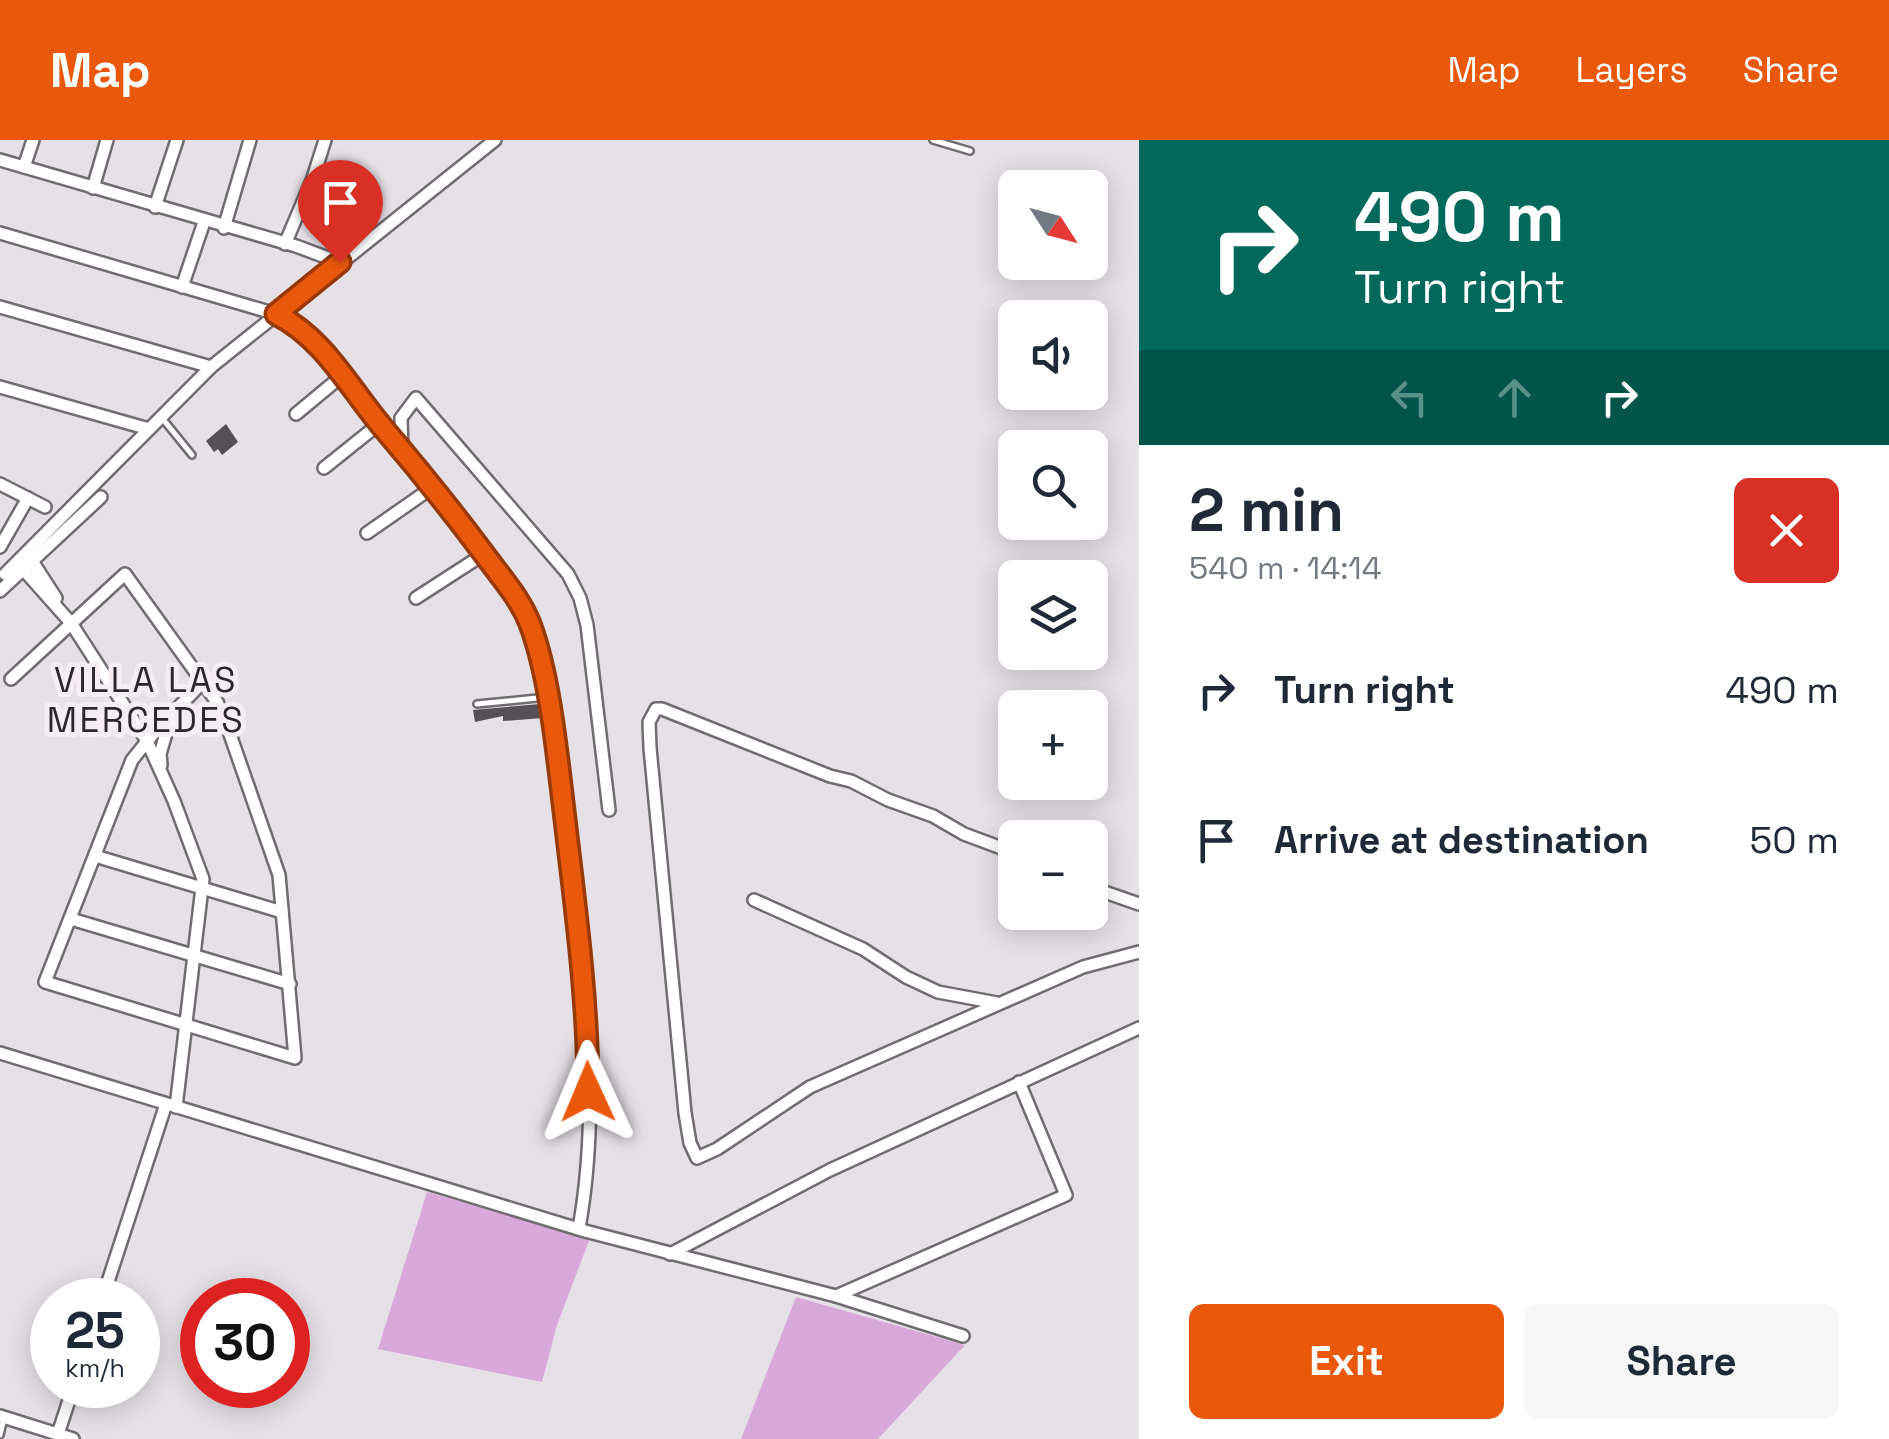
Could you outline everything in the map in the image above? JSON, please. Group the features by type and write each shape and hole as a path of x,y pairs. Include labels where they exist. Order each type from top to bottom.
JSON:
{"street":[{"path":"24,167 33,140"},
{"path":"93,188 106,140"},
{"path":"155,207 177,140"},
{"path":"224,228 250,140"},
{"path":"285,244 314,178 325,140"},
{"path":"0,591 211,367 494,140"},
{"path":"0,160 340,262"},
{"path":"182,287 204,222"},
{"path":"0,233 276,314 308,333 517,598 530,622 558,764 586,1019 587,1166 579,1228"},
{"path":"0,307 211,367"},
{"path":"296,414 343,375"},
{"path":"0,387 148,430"},
{"path":"402,450 401,418 416,398 568,574 587,624 610,810"},
{"path":"324,468 380,424"},
{"path":"0,484 45,507"},
{"path":"368,534 433,487"},
{"path":"15,571 101,497"},
{"path":"0,547 28,498"},
{"path":"416,598 484,554"},
{"path":"15,571 71,623 148,740 204,890 187,1025 171,1106 110,1278"},
{"path":"11,679 125,574 203,682 224,717 279,876 295,1058 45,982 132,760 203,682"},
{"path":"998,847 850,782 656,709 650,722 685,1113 690,1143 698,1158 810,1087 1098,961 1139,952"},
{"path":"161,770 160,754 174,711"},
{"path":"96,856 282,912"},
{"path":"1108,893 1139,904"},
{"path":"754,900 864,949 906,977 938,992 997,1003"},
{"path":"71,919 290,984"},
{"path":"670,1254 830,1170 1139,1028"},
{"path":"0,1053 579,1228 836,1296 962,1336"},
{"path":"836,1296 1066,1195 1019,1082"},
{"path":"58,1434 66,1408"},
{"path":"2,1417 73,1439"}],"lane":[{"path":"933,140 970,151"},
{"path":"161,417 192,455"},
{"path":"477,704 546,697"},
{"path":"0,1434 2,1417"}],"shaded area":[{"path":"427,1192 590,1238 557,1325 542,1382 378,1349"},
{"path":"796,1297 965,1345 878,1439 741,1439"}],"building":[{"path":"226,424 238,442 222,455 218,449 214,452 206,441"},
{"path":"540,704 543,718 503,721 503,716 475,722 473,710"}],"district":[{"name":"VILLA LAS MERCEDES","path":"146,700"}],"route":[{"path":"340,262 276,314 298,325 316,341 443,499 517,598 539,652 558,764 582,964 588,1092"}]}
